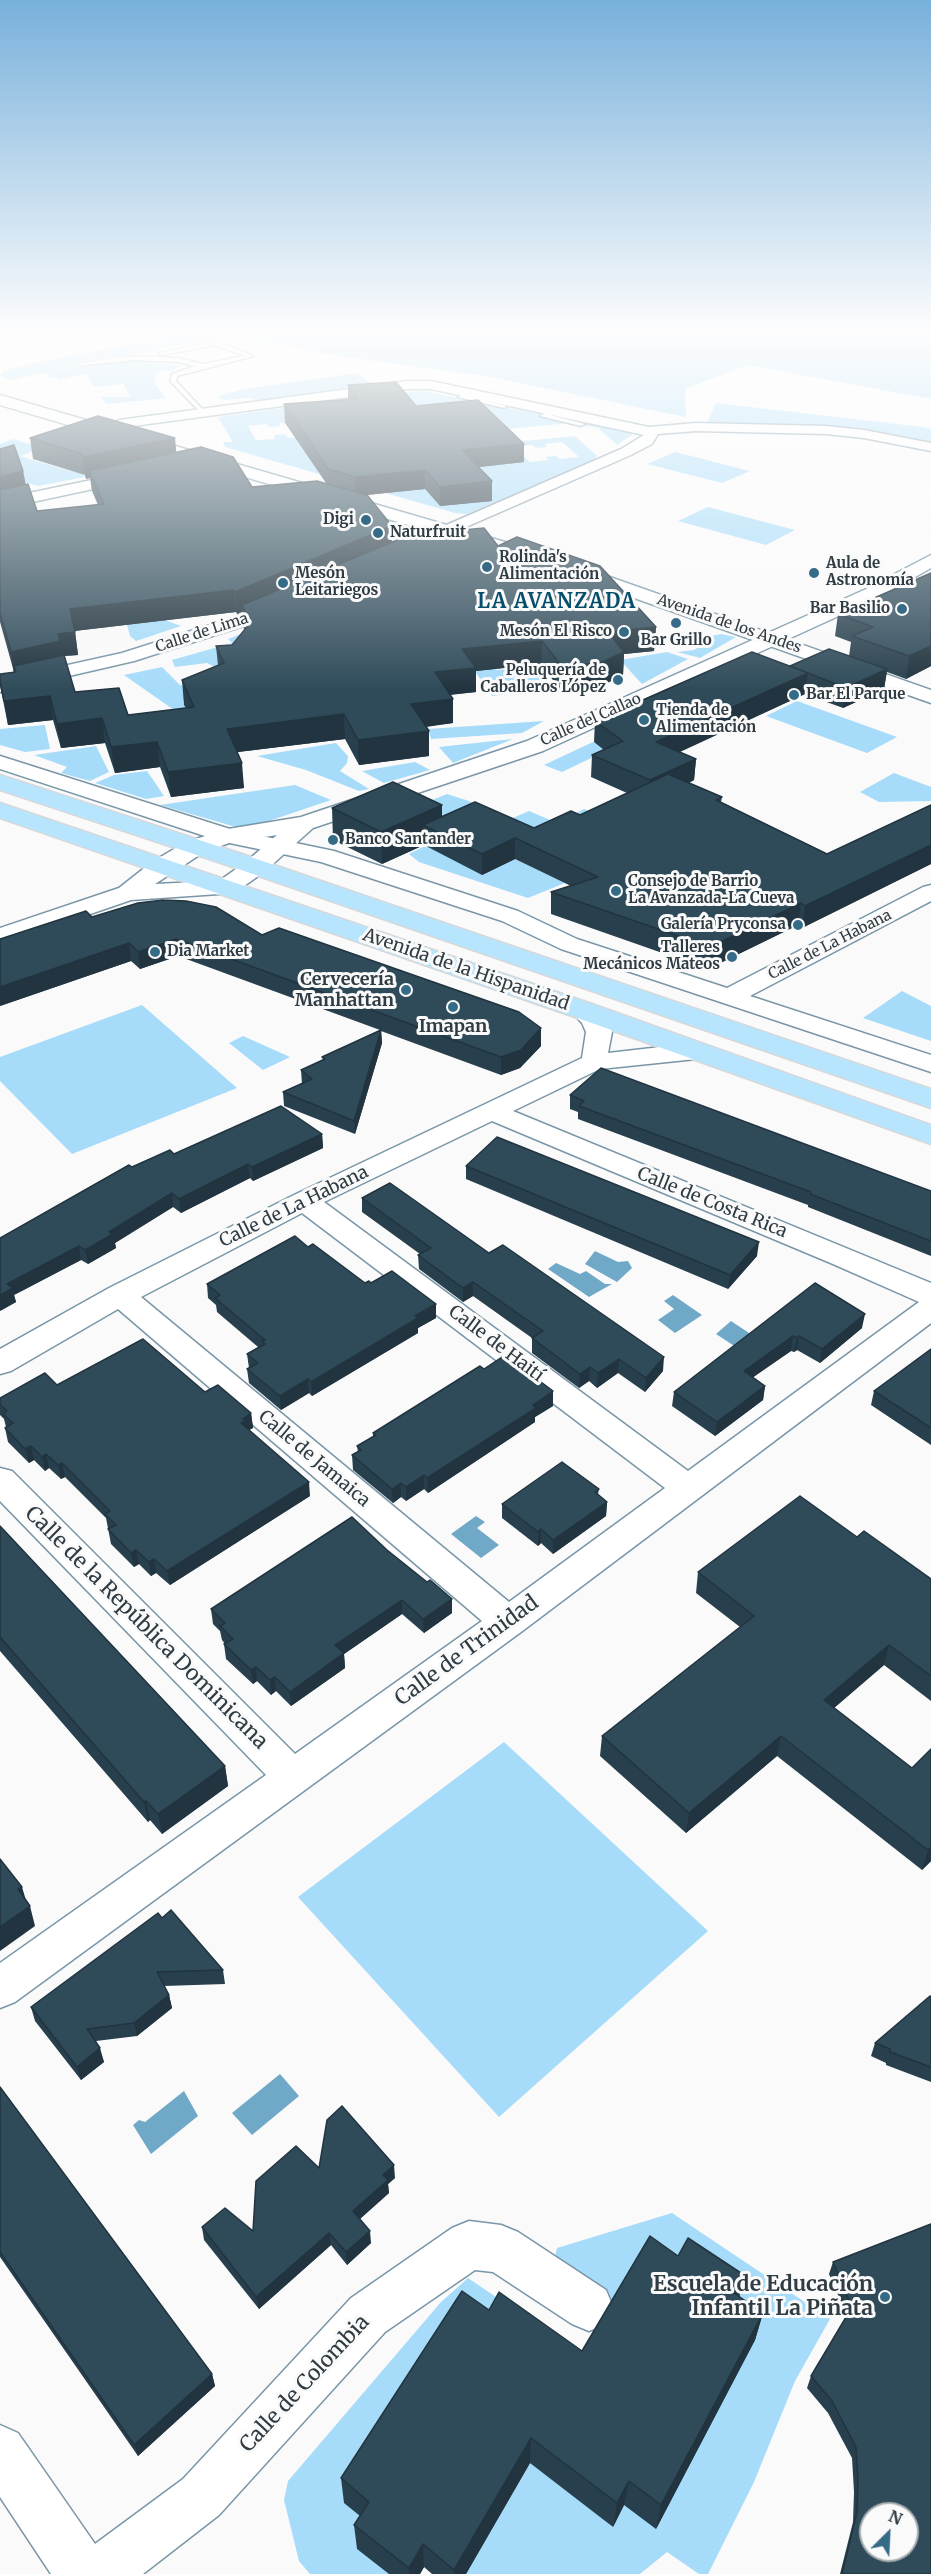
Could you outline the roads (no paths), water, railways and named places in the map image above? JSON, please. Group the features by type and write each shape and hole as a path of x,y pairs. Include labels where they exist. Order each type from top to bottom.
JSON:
{"main road":[{"name":"Avenida de los Andes","path":"182,449 455,527 530,555 931,685"},
{"name":"Avenida de los Andes","path":"191,449 219,459"},
{"name":"Calle del Callao","path":"128,893 161,867 195,847 228,836 305,823 535,746 871,594 931,560"},
{"name":"Avenida de los Andes","path":"779,635 931,697"},
{"name":"Avenida de la Hispanidad","path":"0,782 931,1099"},
{"name":"Avenida de la Hispanidad","path":"0,810 582,1010 931,1135"},
{"name":"Calle del Callao","path":"0,937 128,893 225,888 255,867 305,823"},
{"path":"106,848 125,862 133,878 128,893"}],"street":[{"path":"400,550 631,449"},
{"path":"170,468 219,459"},
{"path":"0,504 150,472"},
{"path":"10,485 40,496"},
{"name":"Calle de Lima","path":"0,686 127,657 244,620 294,597"},
{"path":"0,762 228,836 326,856 510,916 569,944 931,1064"},
{"name":"Calle de La Habana","path":"729,997 931,892"},
{"path":"582,1010 593,1019 599,1032 594,1062"},
{"name":"Calle de La Habana","path":"0,1363 120,1295 304,1201 594,1062 696,1051"},
{"name":"Calle de Costa Rica","path":"492,1112 931,1295"},
{"name":"Calle de Haití","path":"304,1201 687,1487"},
{"name":"Calle de Jamaica","path":"120,1295 508,1622"},
{"name":"Calle de Trinidad","path":"0,1988 508,1622 931,1308"},
{"name":"Calle de la República Dominicana","path":"0,1480 292,1776"},
{"name":"Calle de Colombia","path":"99,2574 201,2497 368,2314 470,2246 501,2249 590,2307"},
{"path":"0,2451 83,2574"}],"place":[{"name":"Digi","path":"366,520"},
{"name":"Naturfruit","path":"378,533"},
{"name":"Rolinda's Alimentación","path":"487,567"},
{"name":"Aula de Astronomía","path":"814,573"},
{"name":"Mesón Leitariegos","path":"283,583"},
{"name":"Bar Basilio","path":"902,609"},
{"name":"Bar Grillo","path":"676,623"},
{"name":"Mesón El Risco","path":"624,632"},
{"name":"Peluquería de Caballeros López","path":"618,680"},
{"name":"Bar El Parque","path":"794,695"},
{"name":"Tienda de Alimentación","path":"644,720"},
{"name":"Banco Santander","path":"333,840"},
{"name":"Consejo de Barrio La Avanzada-La Cueva","path":"616,891"},
{"name":"Galería Pryconsa","path":"798,925"},
{"name":"Dia Market","path":"155,952"},
{"name":"Talleres Mecánicos Mateos","path":"732,957"},
{"name":"Cervecería Manhattan","path":"406,990"},
{"name":"Imapan","path":"453,1007"},
{"name":"Escuela de Educación Infantil La Piñata","path":"885,2297"}],"district":[{"name":"LA AVANZADA","path":"557,602"}]}
